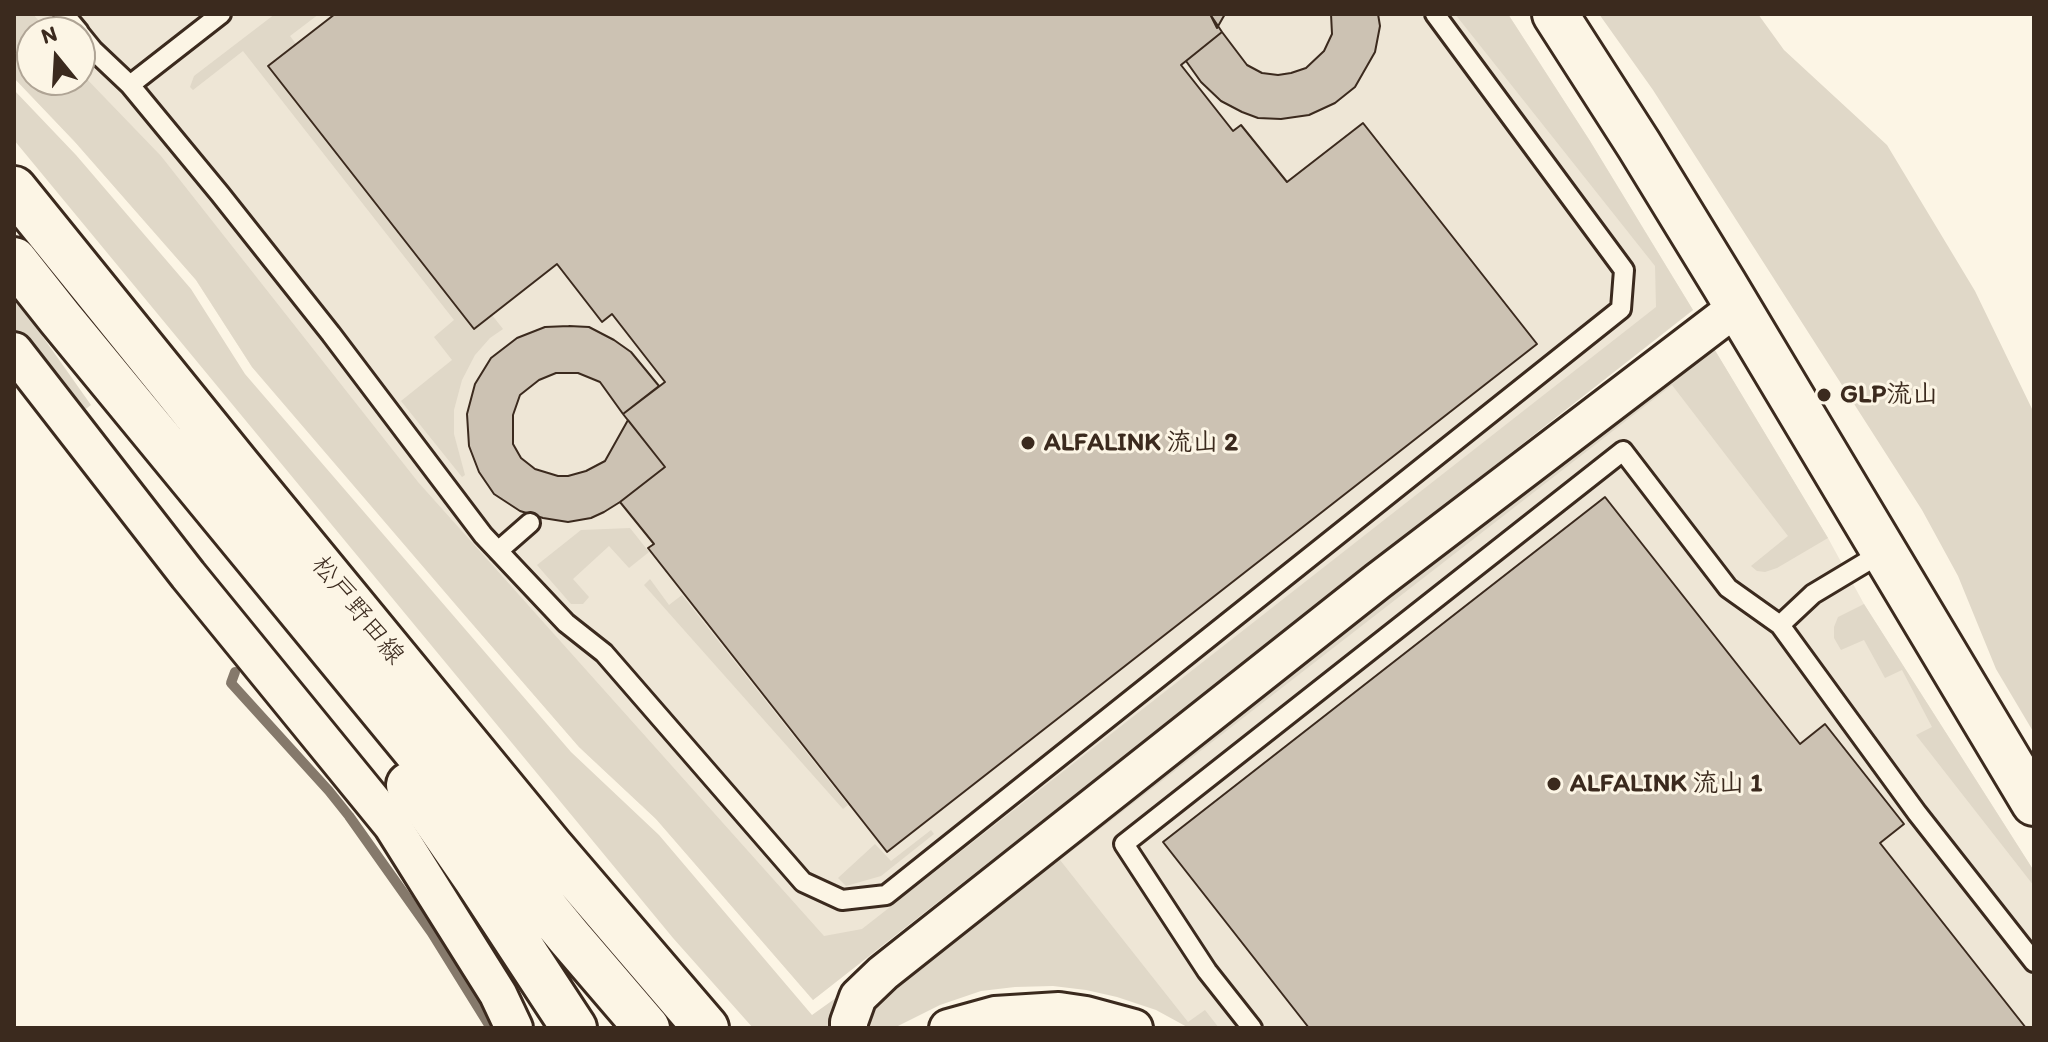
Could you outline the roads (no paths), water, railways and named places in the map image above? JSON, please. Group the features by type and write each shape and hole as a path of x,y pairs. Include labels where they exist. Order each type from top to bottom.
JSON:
{"main road":[{"path":"1555,14 1639,145 2032,795"},
{"name":"松戸野田線","path":"14,189 520,809 706,1028"},
{"name":"松戸野田線","path":"14,260 647,1028"},
{"path":"60,318 188,513 426,806 574,1028"}],"street":[{"path":"849,1028 858,997 883,973 1378,581 1737,307"},
{"path":"14,351 188,575 392,825 498,994 514,1028"},
{"path":"948,1028 995,1015 1059,1011 1134,1028"}],"lane":[{"path":"130,85 221,14"},
{"path":"96,53 130,85 331,334 498,551 566,623 604,653 803,882 842,900 886,895 1621,309 1624,270 1435,14"},
{"path":"1252,1028 1207,971 1124,844 1623,451 1728,588 1780,625 1917,813 2034,962"},
{"path":"498,551 530,523"},
{"path":"1780,625 1813,594 1883,552"}],"waterway":[{"path":"235,672 231,683 349,816 432,933 491,1028"}],"place":[{"name":"GLP流山","path":"1824,395"},
{"name":"ALFALINK 流山 2","path":"1028,443"},
{"name":"ALFALINK 流山 1","path":"1554,784"}]}
